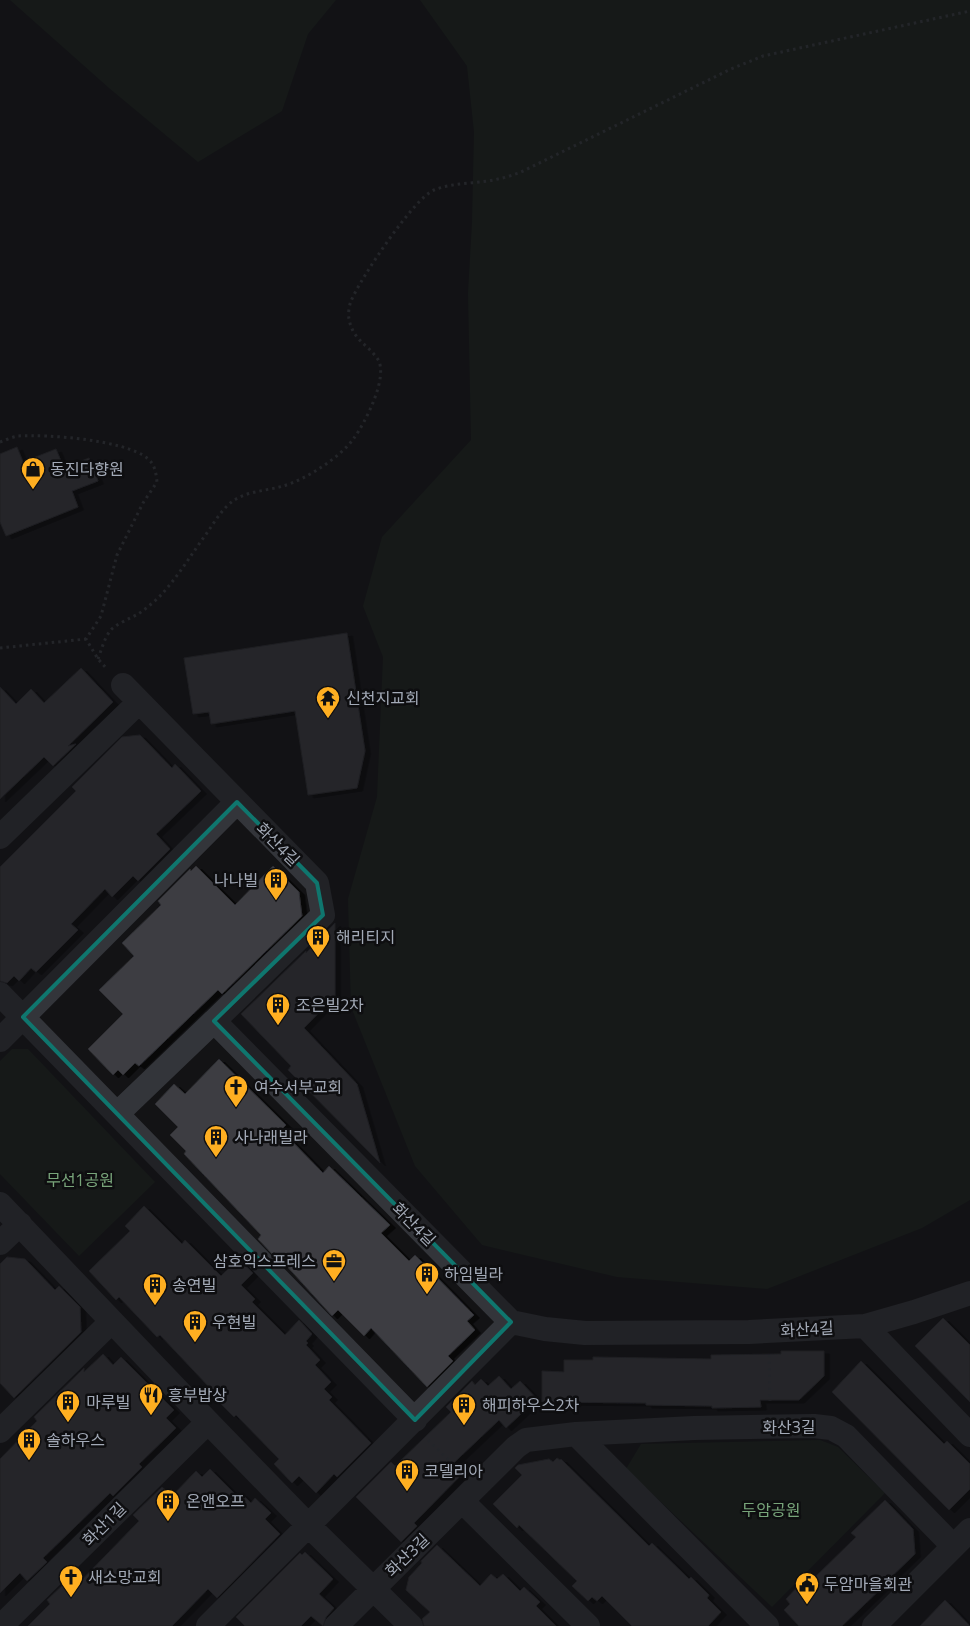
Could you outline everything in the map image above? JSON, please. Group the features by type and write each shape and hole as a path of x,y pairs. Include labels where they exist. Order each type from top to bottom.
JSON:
{"street":[{"name":"화산4길","path":"123,685 317,883 323,915 214,1021 511,1322 545,1330 585,1332 769,1332 865,1326 914,1312 970,1292"},
{"path":"0,837 139,702"},
{"path":"0,1040 237,802"},
{"path":"0,994 413,1422"},
{"path":"117,1114 214,1021"},
{"path":"0,1204 111,1322 309,1526 411,1626"},
{"path":"0,1243 20,1224"},
{"path":"0,1431 111,1322"},
{"path":"208,1626 511,1322"},
{"path":"865,1326 970,1435"},
{"name":"화산1길","path":"0,1626 208,1422"},
{"name":"화산3길","path":"336,1626 516,1447 526,1440 576,1434 694,1428 814,1426 831,1428 846,1436 962,1538 874,1626"},
{"path":"576,1434 767,1626"},
{"path":"469,1494 588,1626"}],"path":[{"path":"86,639 98,659 110,630 140,612 161,596 218,518 232,502 246,495 285,486 300,479 335,457 355,438 380,383 382,369 377,358 360,342 352,330 349,317 351,302 361,282 413,207 425,196 443,187 498,179 519,173 722,73 763,56 796,47 970,11"},
{"path":"0,442 17,436 58,437 105,442 148,458 156,469 157,482 143,503 117,555 100,616 86,639"},
{"path":"0,648 86,639"},
{"path":"769,1332 770,1427"},
{"path":"413,1422 469,1494"}],"highlighted area":[{"path":"237,802 317,883 323,915 214,1021 511,1322 415,1420 23,1017"}],"green space":[{"path":"10,0 336,0 308,34 282,111 198,162 109,88"},
{"path":"420,0 970,0 970,1200 922,1228 767,1289 617,1277 482,1245 415,1166 351,1007 348,899 377,797 383,657 363,606 382,537 471,440 468,293 474,132 467,66"},
{"name":"무선1공원","path":"12,1049 28,1049 155,1182 79,1256 0,1174 0,1061"},
{"name":"두암공원","path":"820,1440 838,1447 885,1493 772,1607 626,1469 641,1444"}],"building":[{"path":"17,447 23,462 56,449 64,468 89,458 98,481 72,491 78,507 6,536 0,522 0,454"},
{"name":"신천지교회","path":"347,633 365,751 357,788 308,795 295,711 211,724 209,712 193,714 184,658"},
{"path":"81,668 113,702 68,746 76,744 53,766 44,757 0,799 0,687 16,704 31,689 44,703"},
{"path":"140,735 172,768 175,764 201,791 156,834 170,849 138,881 133,876 112,897 105,889 71,924 78,930 36,972 31,968 19,981 14,976 7,983 0,981 0,867 76,791 72,787 122,737"},
{"path":"196,866 235,905 273,866 299,892 302,916 222,994 218,990 139,1066 135,1063 123,1075 118,1070 113,1075 88,1049 123,1014 99,990 134,956 122,943 161,905 158,901 190,869 191,871"},
{"path":"335,923 335,996 304,1028 357,1084 380,1163 288,1070 291,1066 241,1014"},
{"path":"219,1059 286,1125 281,1130 323,1173 329,1166 390,1225 381,1233 409,1261 415,1255 474,1315 467,1321 475,1330 448,1356 453,1361 427,1387 371,1328 364,1336 338,1310 332,1316 274,1252 272,1254 258,1239 261,1235 184,1154 186,1151 170,1135 178,1127 155,1104 174,1084 185,1094"},
{"path":"144,1206 182,1244 185,1240 221,1276 238,1259 253,1273 241,1285 255,1299 252,1302 285,1335 299,1320 312,1334 306,1341 308,1343 306,1345 320,1360 315,1365 331,1382 324,1389 332,1397 329,1400 371,1443 337,1477 334,1474 316,1493 299,1476 292,1483 274,1464 279,1459 236,1415 234,1417 208,1391 210,1388 160,1335 157,1337 119,1297 116,1300 89,1271 130,1231 125,1226"},
{"path":"7,1257 25,1259 55,1290 59,1286 80,1307 81,1332 14,1398 0,1383 0,1264"},
{"path":"943,1318 970,1345 970,1402 915,1346"},
{"path":"781,1351 824,1351 824,1376 799,1400 760,1400 761,1407 712,1408 712,1406 646,1405 646,1403 542,1402 542,1371 564,1372 564,1360 593,1360 593,1357 711,1359 711,1355 781,1354"},
{"path":"103,1354 113,1365 121,1357 174,1410 166,1418 176,1428 139,1464 142,1467 113,1496 110,1493 43,1558 47,1562 27,1581 20,1573 0,1593 0,1459 37,1421 34,1417 84,1368 84,1372"},
{"path":"861,1361 944,1444 947,1441 970,1464 970,1489 949,1510 832,1392"},
{"path":"499,1376 511,1389 520,1381 537,1399 506,1428 499,1420 443,1473 447,1477 462,1474 414,1523 417,1526 401,1542 356,1497 391,1462 395,1466 451,1412 446,1407 472,1381 475,1385 481,1379 488,1386"},
{"path":"557,1458 561,1459 649,1546 652,1543 689,1579 691,1577 709,1595 707,1598 721,1612 708,1626 632,1626 602,1596 597,1601 592,1597 588,1601 572,1586 577,1581 519,1525 517,1528 493,1504 522,1475 515,1468 518,1465 549,1459 553,1462"},
{"path":"210,1469 237,1496 241,1493 251,1503 255,1498 271,1513 265,1519 280,1534 217,1598 208,1589 172,1626 28,1626 50,1604 47,1600 67,1581 74,1588 139,1521 133,1515 162,1487 172,1496 196,1471 202,1477"},
{"path":"885,1500 913,1529 915,1554 842,1626 799,1626 784,1610 790,1604 786,1599 802,1582 806,1586 856,1537 851,1533"},
{"path":"437,1545 480,1586 491,1574 497,1579 503,1574 520,1591 524,1587 540,1602 536,1606 556,1626 424,1626 422,1619 430,1612 406,1590 409,1577 422,1563 421,1561"},
{"path":"305,1552 333,1579 319,1594 334,1608 326,1617 323,1626 311,1616 301,1626 245,1626 236,1617 300,1553 302,1555"},
{"path":"945,1600 970,1626 920,1626"}],"place":[{"name":"동진다향원","path":"33,490"},
{"name":"신천지교회","path":"328,719"},
{"name":"나나빌","path":"276,901"},
{"name":"해리티지","path":"318,958"},
{"name":"조은빌2차","path":"278,1026"},
{"name":"여수서부교회","path":"236,1108"},
{"name":"사나래빌라","path":"216,1158"},
{"name":"삼호익스프레스","path":"334,1282"},
{"name":"하임빌라","path":"427,1295"},
{"name":"송연빌","path":"155,1306"},
{"name":"우현빌","path":"195,1343"},
{"name":"흥부밥상","path":"151,1416"},
{"name":"마루빌","path":"68,1423"},
{"name":"해피하우스2차","path":"464,1426"},
{"name":"솔하우스","path":"29,1461"},
{"name":"코델리아","path":"407,1492"},
{"name":"온앤오프","path":"168,1522"},
{"name":"새소망교회","path":"71,1598"},
{"name":"두암마을회관","path":"807,1605"}]}
